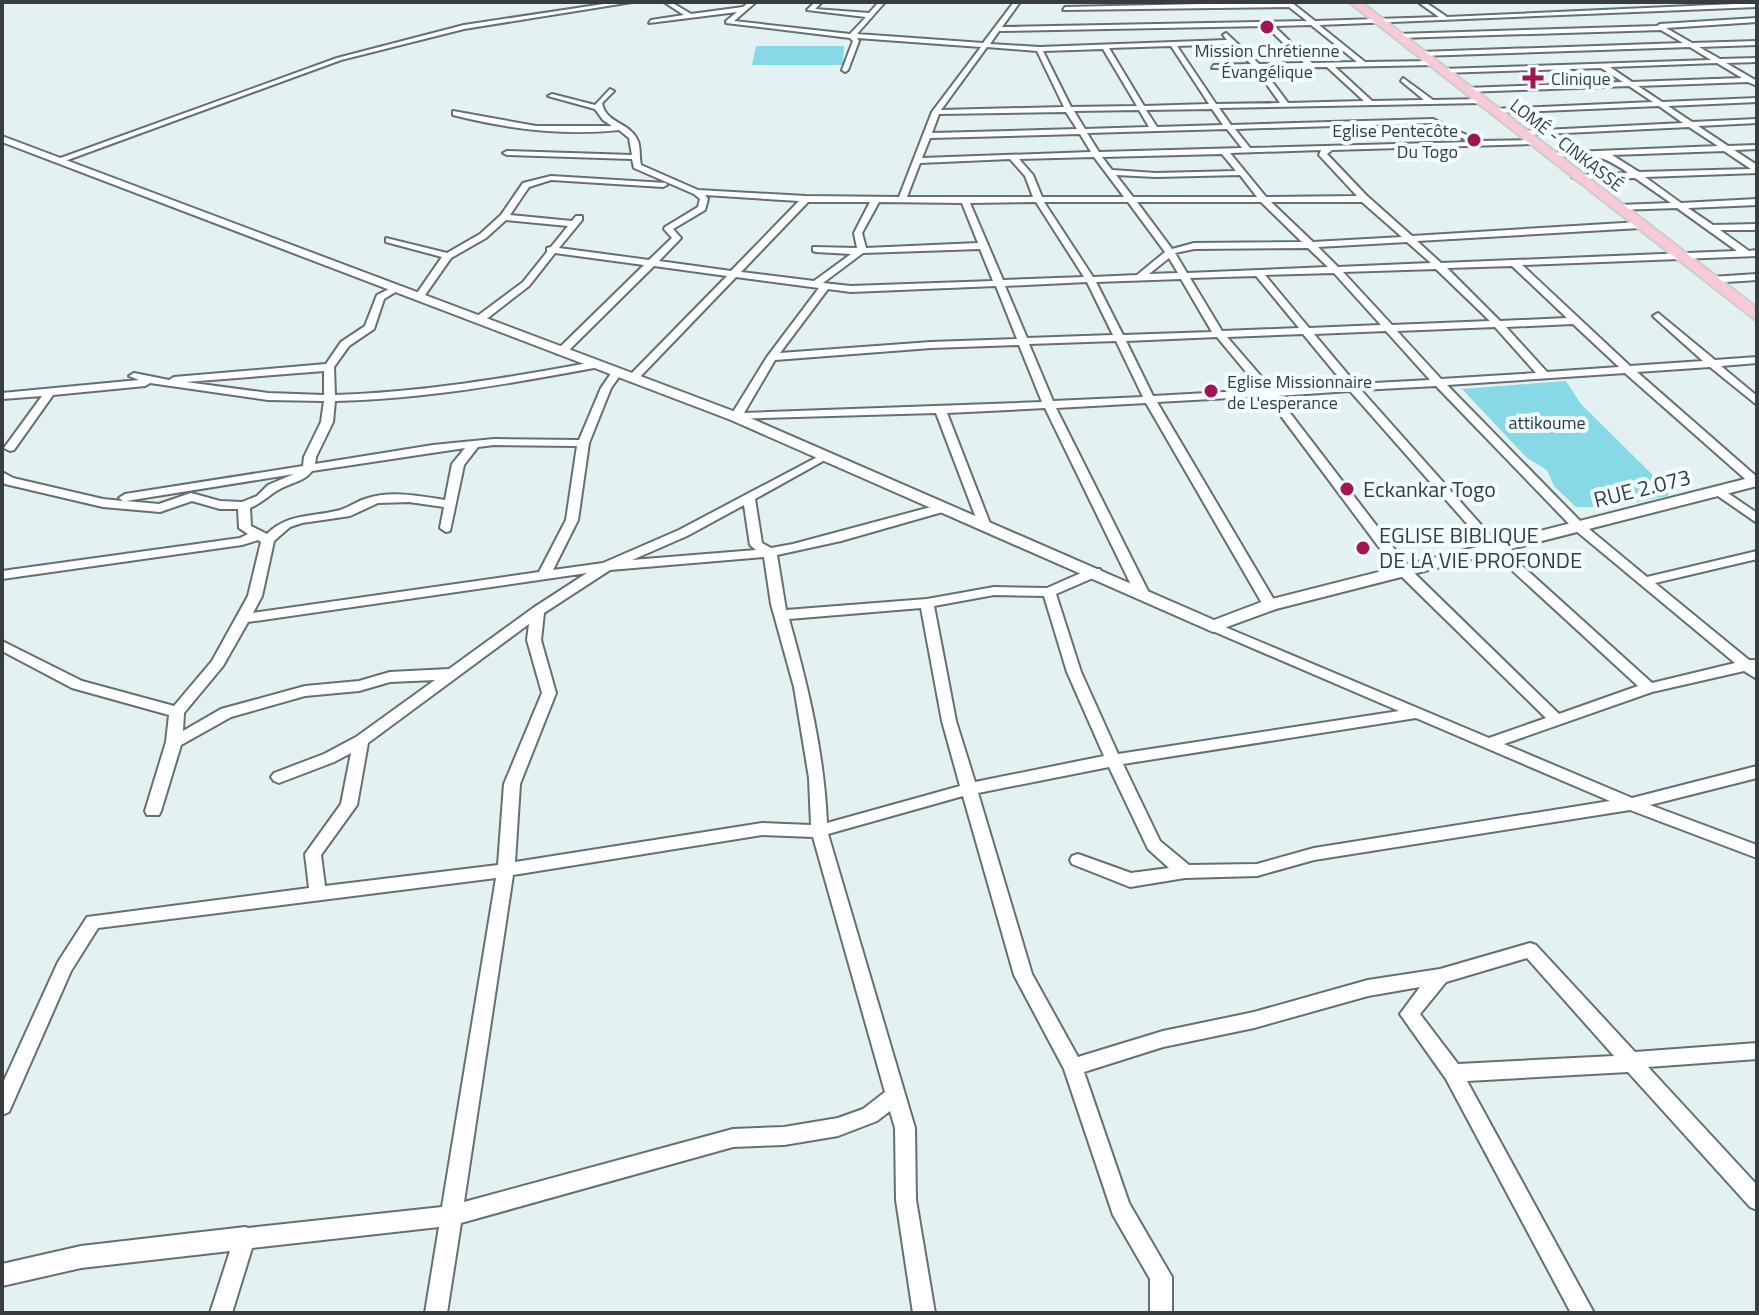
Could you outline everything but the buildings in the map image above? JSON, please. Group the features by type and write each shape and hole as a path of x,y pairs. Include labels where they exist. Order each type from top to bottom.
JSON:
{"highway":[{"name":"LOMÉ - CINKASSÉ","path":"1354,2 1757,316"}],"street":[{"path":"59,160 339,59 464,27 629,2"},
{"path":"667,2 688,15"},
{"path":"753,2 728,22 983,47 1039,49 1232,42"},
{"path":"819,2 810,10 869,15"},
{"path":"852,36 882,2"},
{"path":"902,200 916,171 916,161 936,112 1017,2"},
{"path":"1176,7 1185,2"},
{"path":"1421,2 1444,18"},
{"path":"1618,2 1754,81"},
{"path":"1679,2 1737,29"},
{"path":"1065,9 1288,3 1363,64"},
{"path":"1144,5 1217,106 1225,125 1249,151"},
{"path":"997,29 1380,22 1690,7 1744,5 1757,8"},
{"path":"1515,8 1757,170"},
{"path":"651,22 743,9"},
{"path":"1398,36 1662,28 1757,20"},
{"path":"1269,25 1310,65"},
{"path":"1216,26 1257,66 1285,104"},
{"path":"1747,33 1757,40"},
{"path":"845,70 856,41 852,36"},
{"path":"1420,54 1757,40"},
{"path":"1105,47 1153,127"},
{"path":"1039,49 1069,110 1097,155 1170,252 1219,334 1269,393 1404,571 1557,720"},
{"path":"1214,67 1363,64 1604,66 1757,60"},
{"path":"1329,65 1398,130"},
{"path":"1403,80 1432,102"},
{"path":"1467,90 1754,81"},
{"path":"610,91 598,103 599,108 608,122 629,133 637,145 635,162 644,172 697,192 806,199 1363,199"},
{"path":"552,96 599,108"},
{"path":"1494,111 1757,100"},
{"path":"936,112 1482,101"},
{"path":"456,113 549,131 617,128"},
{"path":"483,120 496,114"},
{"path":"925,136 1433,121 1483,144"},
{"path":"916,161 1483,144 1689,124 1757,121"},
{"path":"1406,138 1414,146"},
{"path":"2,139 736,417 821,458 1141,591 1213,626 1631,804 1755,849"},
{"path":"1549,155 1757,147"},
{"path":"1330,148 1322,153 1363,199 1439,265 1499,324 1544,375"},
{"path":"1225,152 1264,200 1392,327 1439,383 1579,527 1754,667"},
{"path":"507,153 635,157"},
{"path":"1599,153 1613,158 1752,253"},
{"path":"1012,157 1029,175 1039,201 1091,281 1150,400 1270,605"},
{"path":"1576,177 1757,170"},
{"path":"1110,172 1156,175 1242,173"},
{"path":"420,296 448,256 483,236 504,217 519,190 551,178 680,185"},
{"path":"561,352 677,238 668,229 702,208 704,199 697,192"},
{"path":"632,379 806,199"},
{"path":"862,250 858,233 876,199"},
{"path":"965,200 1049,405 1141,591"},
{"path":"1619,208 1757,202"},
{"path":"480,319 526,284 576,221 504,217"},
{"path":"1161,240 1194,246 1311,245 1640,225"},
{"path":"1712,228 1757,227"},
{"path":"389,240 448,256"},
{"path":"816,249 983,246"},
{"path":"1140,277 1170,252 1194,246"},
{"path":"550,250 649,264 737,271 851,289 1752,253"},
{"path":"736,417 822,284 862,250"},
{"path":"1515,264 1627,369 1757,482"},
{"path":"1260,275 1353,388 1495,548 1649,688"},
{"path":"1711,280 1757,277"},
{"path":"2,476 9,481 103,503 160,508 191,497 220,505 244,506 261,499 272,488 304,474 309,467 310,457 327,422 329,367 345,344 370,327 380,297 397,288"},
{"path":"1658,316 1757,402"},
{"path":"772,357 931,345 1578,321"},
{"path":"736,417 941,411 1150,400 1757,360"},
{"path":"134,376 153,382 246,396 330,398 435,390 594,365"},
{"path":"2,396 329,367"},
{"path":"544,576 572,520 583,443 616,374"},
{"path":"10,448 50,392"},
{"path":"941,411 985,526"},
{"path":"103,503 433,448 506,442 583,443"},
{"path":"446,528 458,464 473,446"},
{"path":"279,777 329,758 361,741 538,611 607,566 683,533 821,458"},
{"name":"RUE 2.073","path":"1213,626 1270,605 1757,482"},
{"path":"1719,491 1757,519"},
{"path":"2,575 263,537 290,519 344,514 372,499 402,501 413,497 450,504"},
{"path":"749,498 756,545 770,553"},
{"path":"244,506 245,528 263,537"},
{"path":"243,618 368,603 444,588 607,566 770,553 837,538 942,508"},
{"path":"153,811 174,742 177,712 218,663 255,596 263,537"},
{"path":"770,553 781,615 801,687 817,778 819,831 905,1128 906,1200 924,1313"},
{"path":"1645,581 1757,555"},
{"path":"781,615 927,603 994,591 1049,592 1095,572"},
{"path":"1049,592 1074,672 1154,845 1185,872"},
{"path":"927,603 949,721 1023,975 1073,1067 1120,1208 1161,1277 1161,1313"},
{"path":"436,1313 506,870 512,784 549,693 534,640 538,611"},
{"path":"2,645 77,685 177,712"},
{"path":"1490,743 1649,688 1754,667"},
{"path":"174,742 226,713 305,691 359,686 390,677 452,674"},
{"path":"2,1106 9,1082 64,967 93,922 506,870 762,829 819,831 968,789 1114,760 1418,713"},
{"path":"318,894 313,854 349,805 361,741"},
{"path":"1078,860 1130,880 1185,872 1257,870 1314,854 1631,804 1757,772"},
{"path":"1073,1067 1163,1039 1254,1020 1368,988 1440,976 1530,950 1757,1200"},
{"path":"1440,976 1409,1014 1453,1073 1583,1313"},
{"path":"1453,1073 1633,1063 1639,1059 1757,1051"},
{"path":"2,1275 81,1257 451,1216 733,1138 774,1138 823,1128 870,1115 895,1096"},
{"path":"221,1313 245,1237"}],"green space":[{"path":"756,46 844,46 843,65 752,65"},
{"name":"attikoume","path":"1566,381 1581,404 1668,490 1668,496 1608,507 1576,507 1554,486 1547,470 1527,458 1462,389"}],"place":[{"name":"Mission Chrétienne Évangélique","path":"1267,27"},
{"name":"Clinique","path":"1533,78"},
{"name":"Eglise Pentecôte Du Togo","path":"1474,140"},
{"name":"Eglise Missionnaire de L'esperance","path":"1211,391"},
{"name":"Eckankar Togo","path":"1347,489"},
{"name":"EGLISE BIBLIQUE DE LA VIE PROFONDE","path":"1363,548"}]}
